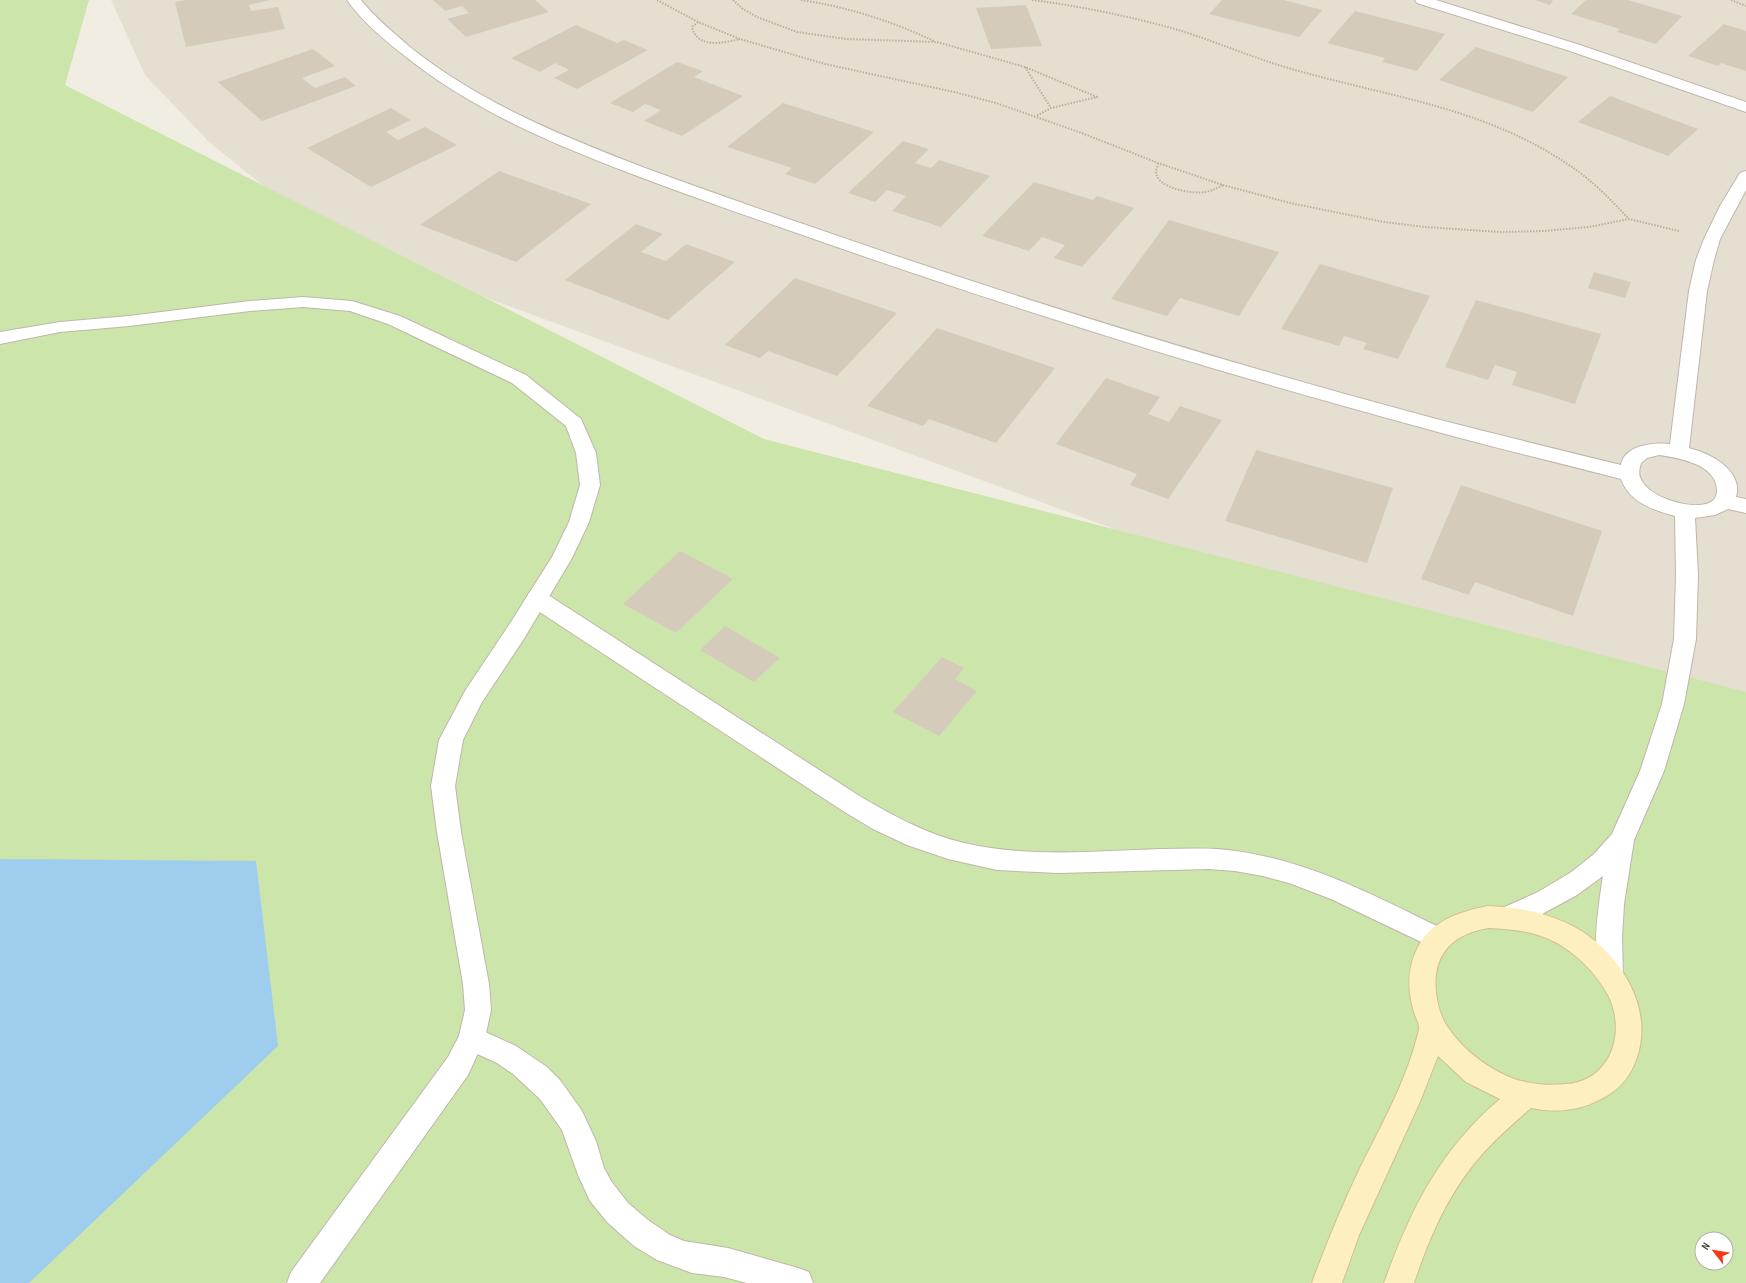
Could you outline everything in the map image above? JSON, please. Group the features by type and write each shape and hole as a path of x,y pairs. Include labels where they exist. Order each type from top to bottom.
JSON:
{"street":[{"path":"354,0 382,30 411,55 446,80 486,104 532,128 584,150 718,200 919,270 1202,359 1405,417 1629,474"},
{"path":"1422,0 1575,48 1746,107"},
{"path":"1679,451 1698,291 1712,239 1728,206 1746,176"},
{"path":"0,338 60,327 129,322 250,306 303,302 352,306 394,320 482,360 518,379 574,423 586,453 590,485 579,522 562,558 473,697 450,740 443,786 449,832 476,984 478,1010 472,1038 458,1066 436,1099 302,1283"},
{"path":"1659,449 1679,451 1694,455 1709,463 1719,472 1726,482 1728,492 1724,501 1715,508 1702,512 1669,508 1648,498 1633,484 1629,474 1631,462 1641,453 1659,449"},
{"path":"1724,501 1746,506"},
{"path":"1610,975 1609,938 1611,904 1622,840 1652,771 1673,704 1685,639 1687,575 1685,511"},
{"path":"537,599 852,804 887,824 926,842 968,854 1012,861 1056,862 1188,859 1242,862 1279,870 1325,884 1438,939"},
{"path":"1509,917 1544,902 1574,884 1601,863 1622,840"},
{"path":"1488,916 1509,917 1531,921 1555,929 1576,941 1590,953 1610,975 1623,998 1630,1022 1628,1046 1620,1068 1603,1084 1582,1095 1554,1098 1526,1095 1503,1088 1481,1076 1467,1066 1445,1045 1433,1027 1425,1008 1421,988 1422,969 1428,953 1438,939 1452,928 1469,921 1488,916"},
{"path":"1327,1283 1348,1226 1417,1078 1433,1027"},
{"path":"472,1038 496,1048 520,1062 540,1078 564,1105 580,1137 589,1168 606,1199 629,1224 658,1245 690,1257 727,1263 798,1283"},
{"path":"1399,1283 1409,1254 1431,1206 1458,1163 1490,1126 1526,1095"}],"path":[{"path":"657,0 698,22 740,39 825,64 954,92 1036,116 1158,163 1223,185 1298,204 1384,222 1425,227 1500,232 1544,232 1589,227 1629,219 1712,239"},
{"path":"733,0 743,9 757,17 797,32 846,39 937,42"},
{"path":"801,0 830,4 874,14 937,42 1025,67 1097,97 1051,108 1036,116"},
{"path":"1032,0 1099,10 1145,21 1216,42 1286,68 1443,108 1477,119 1515,135 1564,162 1606,195 1629,219"},
{"path":"1731,0 1746,6"},
{"path":"698,22 692,28 692,33 696,38 704,41 720,42 740,39"},
{"path":"1025,67 1051,108"},
{"path":"1158,163 1156,173 1159,179 1166,185 1176,189 1186,192 1206,192 1223,185"}],"shaded area":[{"path":"111,0 1746,0 1746,759 1717,751 332,241 209,142 145,75"}],"green space":[{"path":"0,0 89,0 65,85 764,439 1746,692 1746,1283 0,1283"}],"water":[{"path":"0,859 256,861 278,1046 29,1283 0,1283"}],"building":[{"path":"186,0 270,0 249,5 251,11 278,7 285,29 186,47 175,2"},
{"path":"433,0 535,0 549,12 466,37 447,19 469,13 462,6 445,11"},
{"path":"1222,0 1284,0 1322,10 1299,37 1209,14"},
{"path":"1535,0 1553,0 1550,5"},
{"path":"1586,0 1628,0 1682,16 1656,44 1617,32 1620,29 1571,14"},
{"path":"1026,5 1042,46 991,49 976,8"},
{"path":"1355,11 1445,34 1417,71 1382,62 1385,58 1327,43"},
{"path":"1724,24 1746,31 1746,71 1721,63 1718,66 1688,56"},
{"path":"576,25 617,43 624,40 648,50 577,89 554,78 569,70 555,63 540,72 511,58"},
{"path":"1476,47 1568,77 1533,112 1439,80"},
{"path":"313,49 335,66 302,78 315,88 345,77 356,86 262,121 218,82"},
{"path":"677,62 703,71 694,77 743,96 682,136 644,121 661,110 645,104 633,112 610,103"},
{"path":"1610,96 1698,129 1668,156 1578,122"},
{"path":"783,103 874,132 815,184 785,174 792,168 727,147"},
{"path":"391,108 411,120 386,132 398,140 425,127 457,145 371,187 307,148"},
{"path":"903,141 929,149 915,163 931,168 939,160 990,176 941,227 892,211 906,196 887,190 875,202 848,193"},
{"path":"499,171 591,204 516,262 420,225"},
{"path":"1034,182 1093,200 1097,196 1134,208 1082,267 1054,258 1065,245 1042,237 1029,251 982,236"},
{"path":"1169,220 1279,252 1239,316 1180,298 1167,316 1111,299"},
{"path":"636,224 663,234 641,252 666,261 686,244 735,262 668,320 565,280"},
{"path":"1320,264 1430,296 1398,359 1363,349 1367,343 1344,336 1339,346 1281,329"},
{"path":"1594,272 1631,282 1625,298 1588,288"},
{"path":"795,278 897,313 837,376 768,351 760,358 725,345"},
{"path":"1476,300 1601,334 1575,404 1512,385 1517,372 1495,365 1488,380 1445,367"},
{"path":"937,328 1055,368 996,443 929,419 923,426 867,406"},
{"path":"1106,378 1160,397 1148,414 1169,422 1180,406 1222,420 1168,499 1130,485 1137,474 1056,444"},
{"path":"1256,450 1393,488 1367,563 1225,521"},
{"path":"1461,485 1602,531 1573,616 1475,582 1469,595 1421,579"},
{"path":"680,551 733,579 676,633 623,604"},
{"path":"725,626 780,658 754,682 700,650"},
{"path":"942,657 964,668 955,679 977,691 939,736 893,712"}]}
